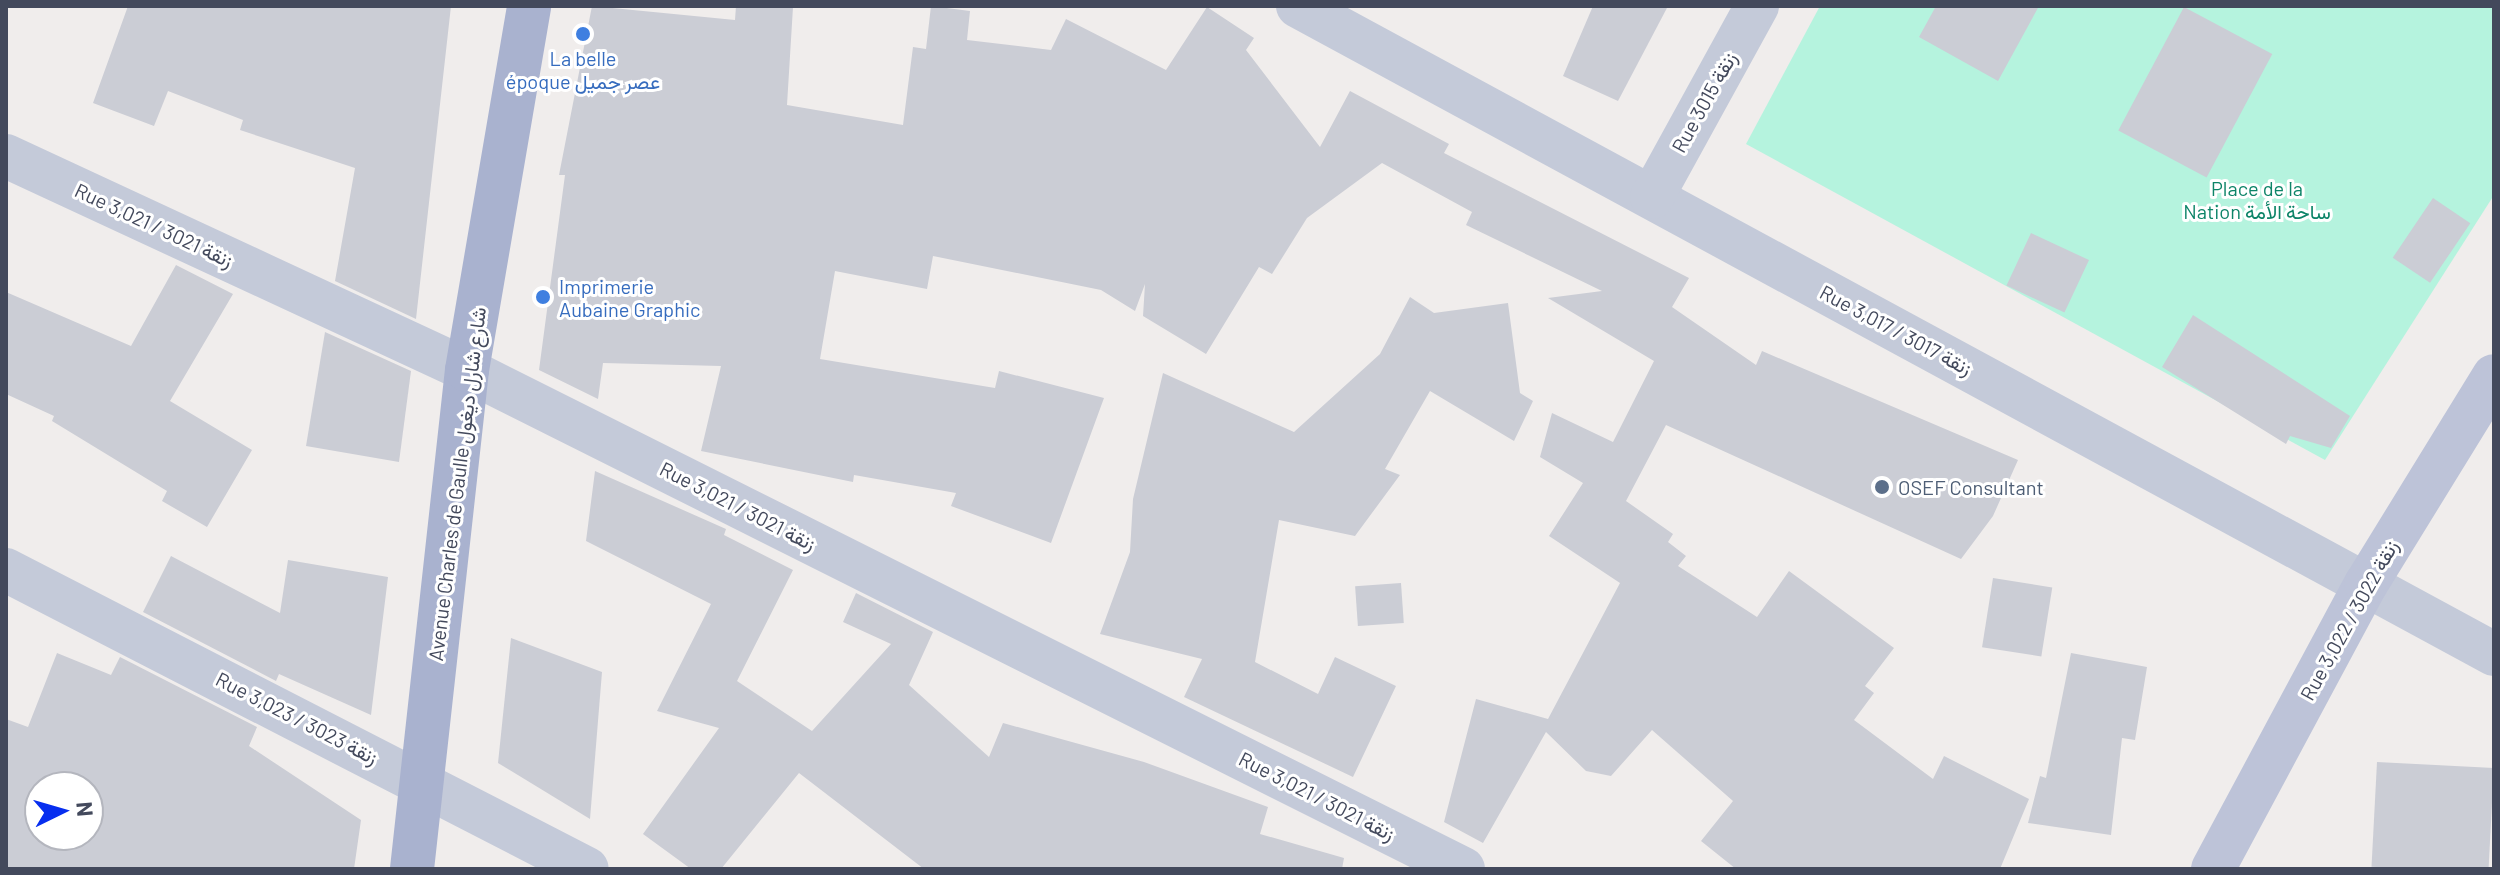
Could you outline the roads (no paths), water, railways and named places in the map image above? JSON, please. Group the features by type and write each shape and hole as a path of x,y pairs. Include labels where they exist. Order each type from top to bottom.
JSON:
{"main road":[{"name":"Avenue Charles de Gaulle شارع شارل ديغول","path":"412,869 467,370 529,6"}],"street":[{"name":"Rue 3,017 / زنقة 3017","path":"1298,6 2494,654"},
{"name":"Rue 3015 زنقة","path":"1652,197 1757,6"},
{"name":"Rue 3,021 / زنقة 3021","path":"6,156 467,370 1463,869"},
{"name":"Rue 3,022 / زنقة 3022","path":"2213,869 2366,584 2494,376"},
{"name":"Rue 3,023 / زنقة 3023","path":"6,570 587,869"}],"place":[{"name":"La belle époque عصر جميل","path":"583,34"},
{"name":"Imprimerie Aubaine Graphic","path":"543,297"},
{"name":"OSEF Consultant","path":"1882,487"}],"park label":[{"name":"Place de la Nation ساحة الأمة","path":"2257,200"}]}
